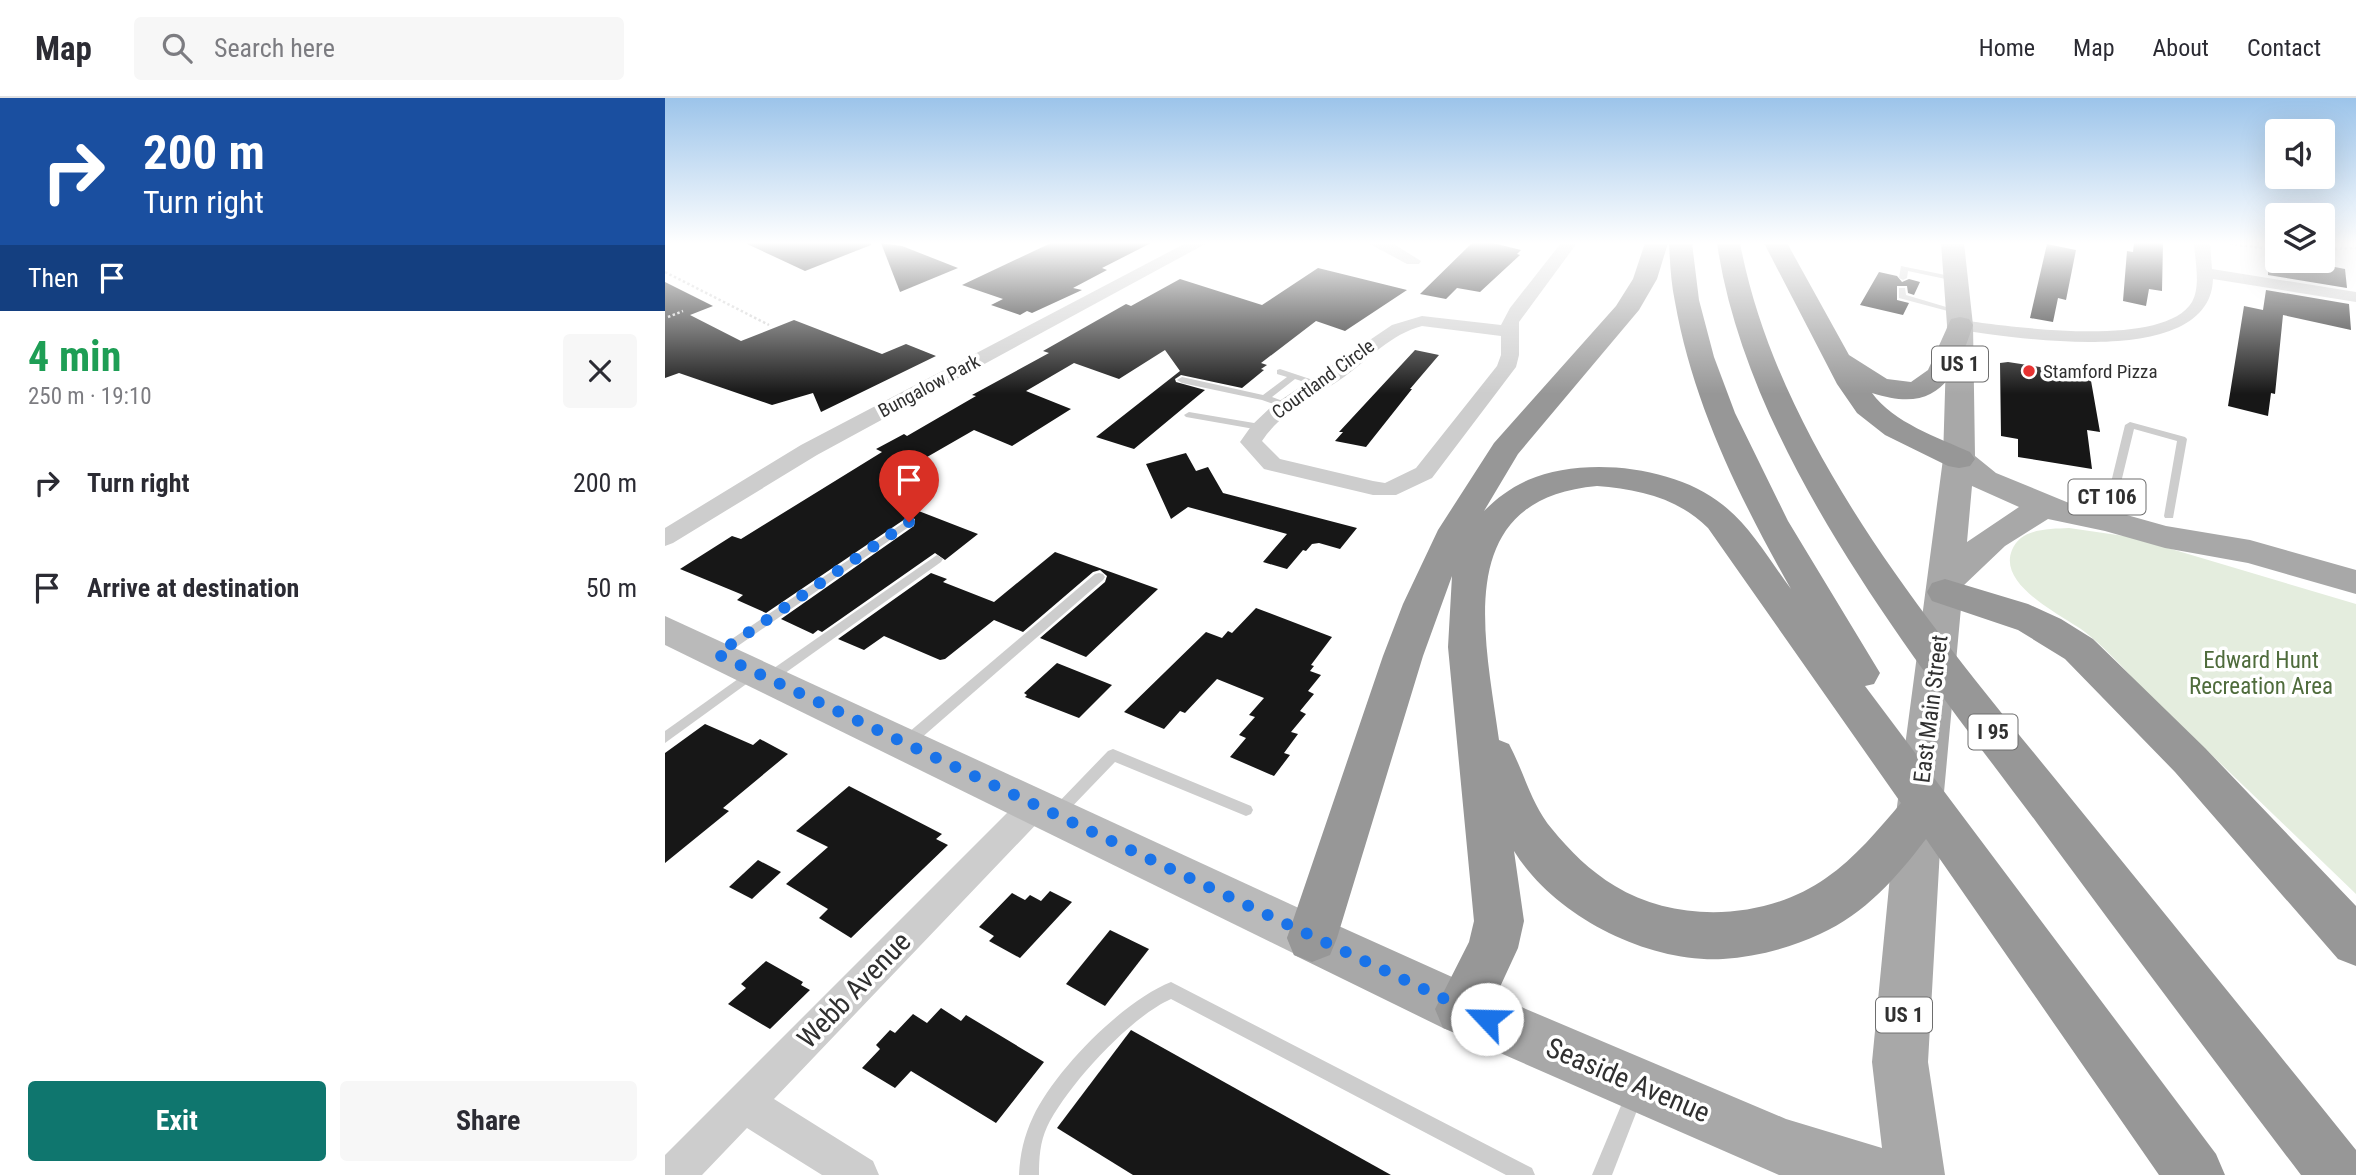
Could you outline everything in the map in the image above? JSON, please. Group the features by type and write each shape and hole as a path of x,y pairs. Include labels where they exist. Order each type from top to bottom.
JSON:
{"highway":[{"path":"1312,938 1403,656 1422,604 1455,530 1488,474 1524,426 1626,310 1637,293"},
{"path":"1687,293 1690,313 1713,389 1752,481 1816,601 1916,757 2203,1175"},
{"name":"I 95","path":"1740,293 1745,317 1774,391 1821,483 1853,537 1923,639 2008,753 2338,1175"},
{"path":"1802,293 1851,384 1867,407 1896,429 1959,459"},
{"path":"1810,307 1837,351 1855,373 1874,384 1888,388 1915,389 1933,382 1944,368 1959,318"},
{"path":"1462,1009 1493,948 1499,921 1471,683 1466,615 1469,587 1483,538 1507,506 1547,484 1595,477 1617,477 1663,487 1705,508 1734,537 2195,1175"},
{"path":"1945,592 2024,615 2079,649 2190,760 2356,942"},
{"path":"1471,683 1481,720 1509,795 1535,843 1570,882 1594,900 1622,915 1653,926 1713,937 1743,935 1798,920 1842,895 1917,834"}],"main road":[{"name":"East Main Street","path":"1915,1175 1901,1062 1917,834 1959,459 1959,318 1956,293"},
{"name":"CT 106","path":"1959,459 2026,474 2112,499 2167,527"},
{"name":"CT 106","path":"1959,459 1985,480 2047,507 2167,527 2356,582"},
{"path":"1945,592 1998,532 2022,517 2047,507"},
{"name":"Seaside Avenue","path":"665,629 907,742 1462,1009 1785,1149 1875,1175"}],"street":[{"name":"Bungalow Park","path":"665,538 809,450 1104,293"},
{"name":"Courtland Circle","path":"1510,332 1436,322 1409,324 1388,332 1339,371 1285,404 1260,427 1251,442 1272,464 1373,488 1388,490 1401,486 1424,473 1500,377 1510,355 1510,332 1510,322 1530,293"},
{"path":"1959,318 2068,338 2120,336 2175,322 2191,313 2200,302 2201,293"},
{"path":"2332,293 2356,297"},
{"name":"Webb Avenue","path":"674,1175 744,1102 1045,810"},
{"path":"744,1102 859,1175"}],"lane":[{"path":"1902,293 1902,296 1959,318"},
{"path":"1280,372 1317,383"},
{"path":"1265,398 1294,376"},
{"path":"1181,380 1285,404"},
{"path":"1189,415 1260,427"},
{"path":"2112,499 2130,425 2182,439 2167,527"},
{"path":"717,654 909,522"},
{"path":"665,738 937,559"},
{"path":"907,742 1099,577"},
{"path":"1045,810 1113,755 1246,810"},
{"path":"1029,1175 1028,1155 1037,1129 1061,1086 1127,1016 1150,998 1171,990 1525,1175"},
{"path":"1602,1175 1638,1084"}],"path":[{"path":"706,293 769,325"},
{"path":"667,317 683,311"}],"green space":[{"name":"Edward Hunt Recreation Area","path":"2069,528 2131,537 2356,604 2356,894 2099,644 2023,588 2014,576 2010,563 2016,543 2036,531"}],"building":[{"path":"665,293 688,293 713,306 690,315 741,341 794,320 882,354 906,344 936,356 821,412 813,393 772,405 679,373 665,378"},
{"path":"986,293 1075,293 1032,313 1027,311 1020,315 991,305 1003,299"},
{"path":"1154,293 1225,293 1262,305 1280,293 1402,293 1345,331 1316,321 1261,363 1267,365 1261,369 1264,370 1242,388 1181,375 1175,379 1176,382 1205,390 1134,449 1096,437 1180,371 1165,350 1119,379 1074,363 1026,391 1071,409 1012,446 974,430 894,476 926,482 898,503 978,534 945,560 935,553 822,632 818,630 813,634 781,619 914,526 915,519 908,517 766,613 737,600 743,595 680,569 732,536 741,539 882,452 876,449 904,434 907,436 976,396 972,395 1049,353 1043,351 1126,304 1131,306"},
{"path":"1421,293 1452,293 1446,299"},
{"path":"1867,293 1897,293 1897,300 1909,303 1903,315 1860,305"},
{"path":"2036,293 2067,293 2066,300 2058,298 2053,322 2030,318"},
{"path":"2124,293 2148,293 2146,306 2123,301"},
{"path":"2266,293 2285,293 2349,304 2351,330 2283,315 2275,394 2271,393 2268,416 2228,406 2244,306 2263,310"},
{"path":"1415,350 1439,355 1366,447 1335,441 1343,432 1339,432"},
{"path":"2000,363 2090,375 2100,432 2087,430 2092,469 2018,457 2018,439 2001,436"},
{"path":"1186,453 1196,471 1208,467 1223,493 1357,528 1340,549 1319,543 1312,544 1306,551 1303,550 1287,569 1263,562 1287,534 1188,507 1171,519 1146,464"},
{"path":"1055,552 1158,589 1086,657 1040,638 1105,582 1107,576 1100,570 1093,572 1023,632 994,620 945,659 940,660 884,636 864,650 838,639 931,573 947,579 943,582 994,602"},
{"path":"1256,608 1332,637 1311,665 1314,666 1310,671 1321,675 1308,691 1314,694 1300,711 1306,714 1291,732 1298,734 1284,753 1290,755 1274,776 1230,757 1246,738 1239,735 1255,717 1249,715 1264,698 1217,679 1185,713 1180,711 1164,729 1124,712 1206,632 1222,638 1228,631 1232,633"},
{"path":"1057,663 1112,685 1079,718 1025,697 1027,695 1024,693"},
{"path":"705,724 753,745 760,739 788,754 723,808 729,811 665,863 665,753"},
{"path":"849,786 942,834 936,839 948,845 851,938 819,918 828,909 786,884 828,847 796,831"},
{"path":"758,860 781,872 752,899 729,887"},
{"path":"1050,891 1072,902 1020,958 989,941 994,936 979,927 1012,893 1025,900 1030,895 1041,901"},
{"path":"1110,930 1149,949 1105,1006 1066,984"},
{"path":"766,961 803,982 801,985 810,990 770,1029 728,1004 746,988 741,984"},
{"path":"941,1008 961,1021 966,1015 1044,1062 996,1123 911,1071 895,1088 862,1068 880,1049 876,1045 890,1030 895,1033 913,1014 927,1023"},
{"path":"1131,1030 1391,1175 1133,1175 1057,1128"}],"place":[{"name":"Stamford Pizza","path":"2029,371"}],"route":[{"path":"909,522 717,654 1487,1019"}]}
